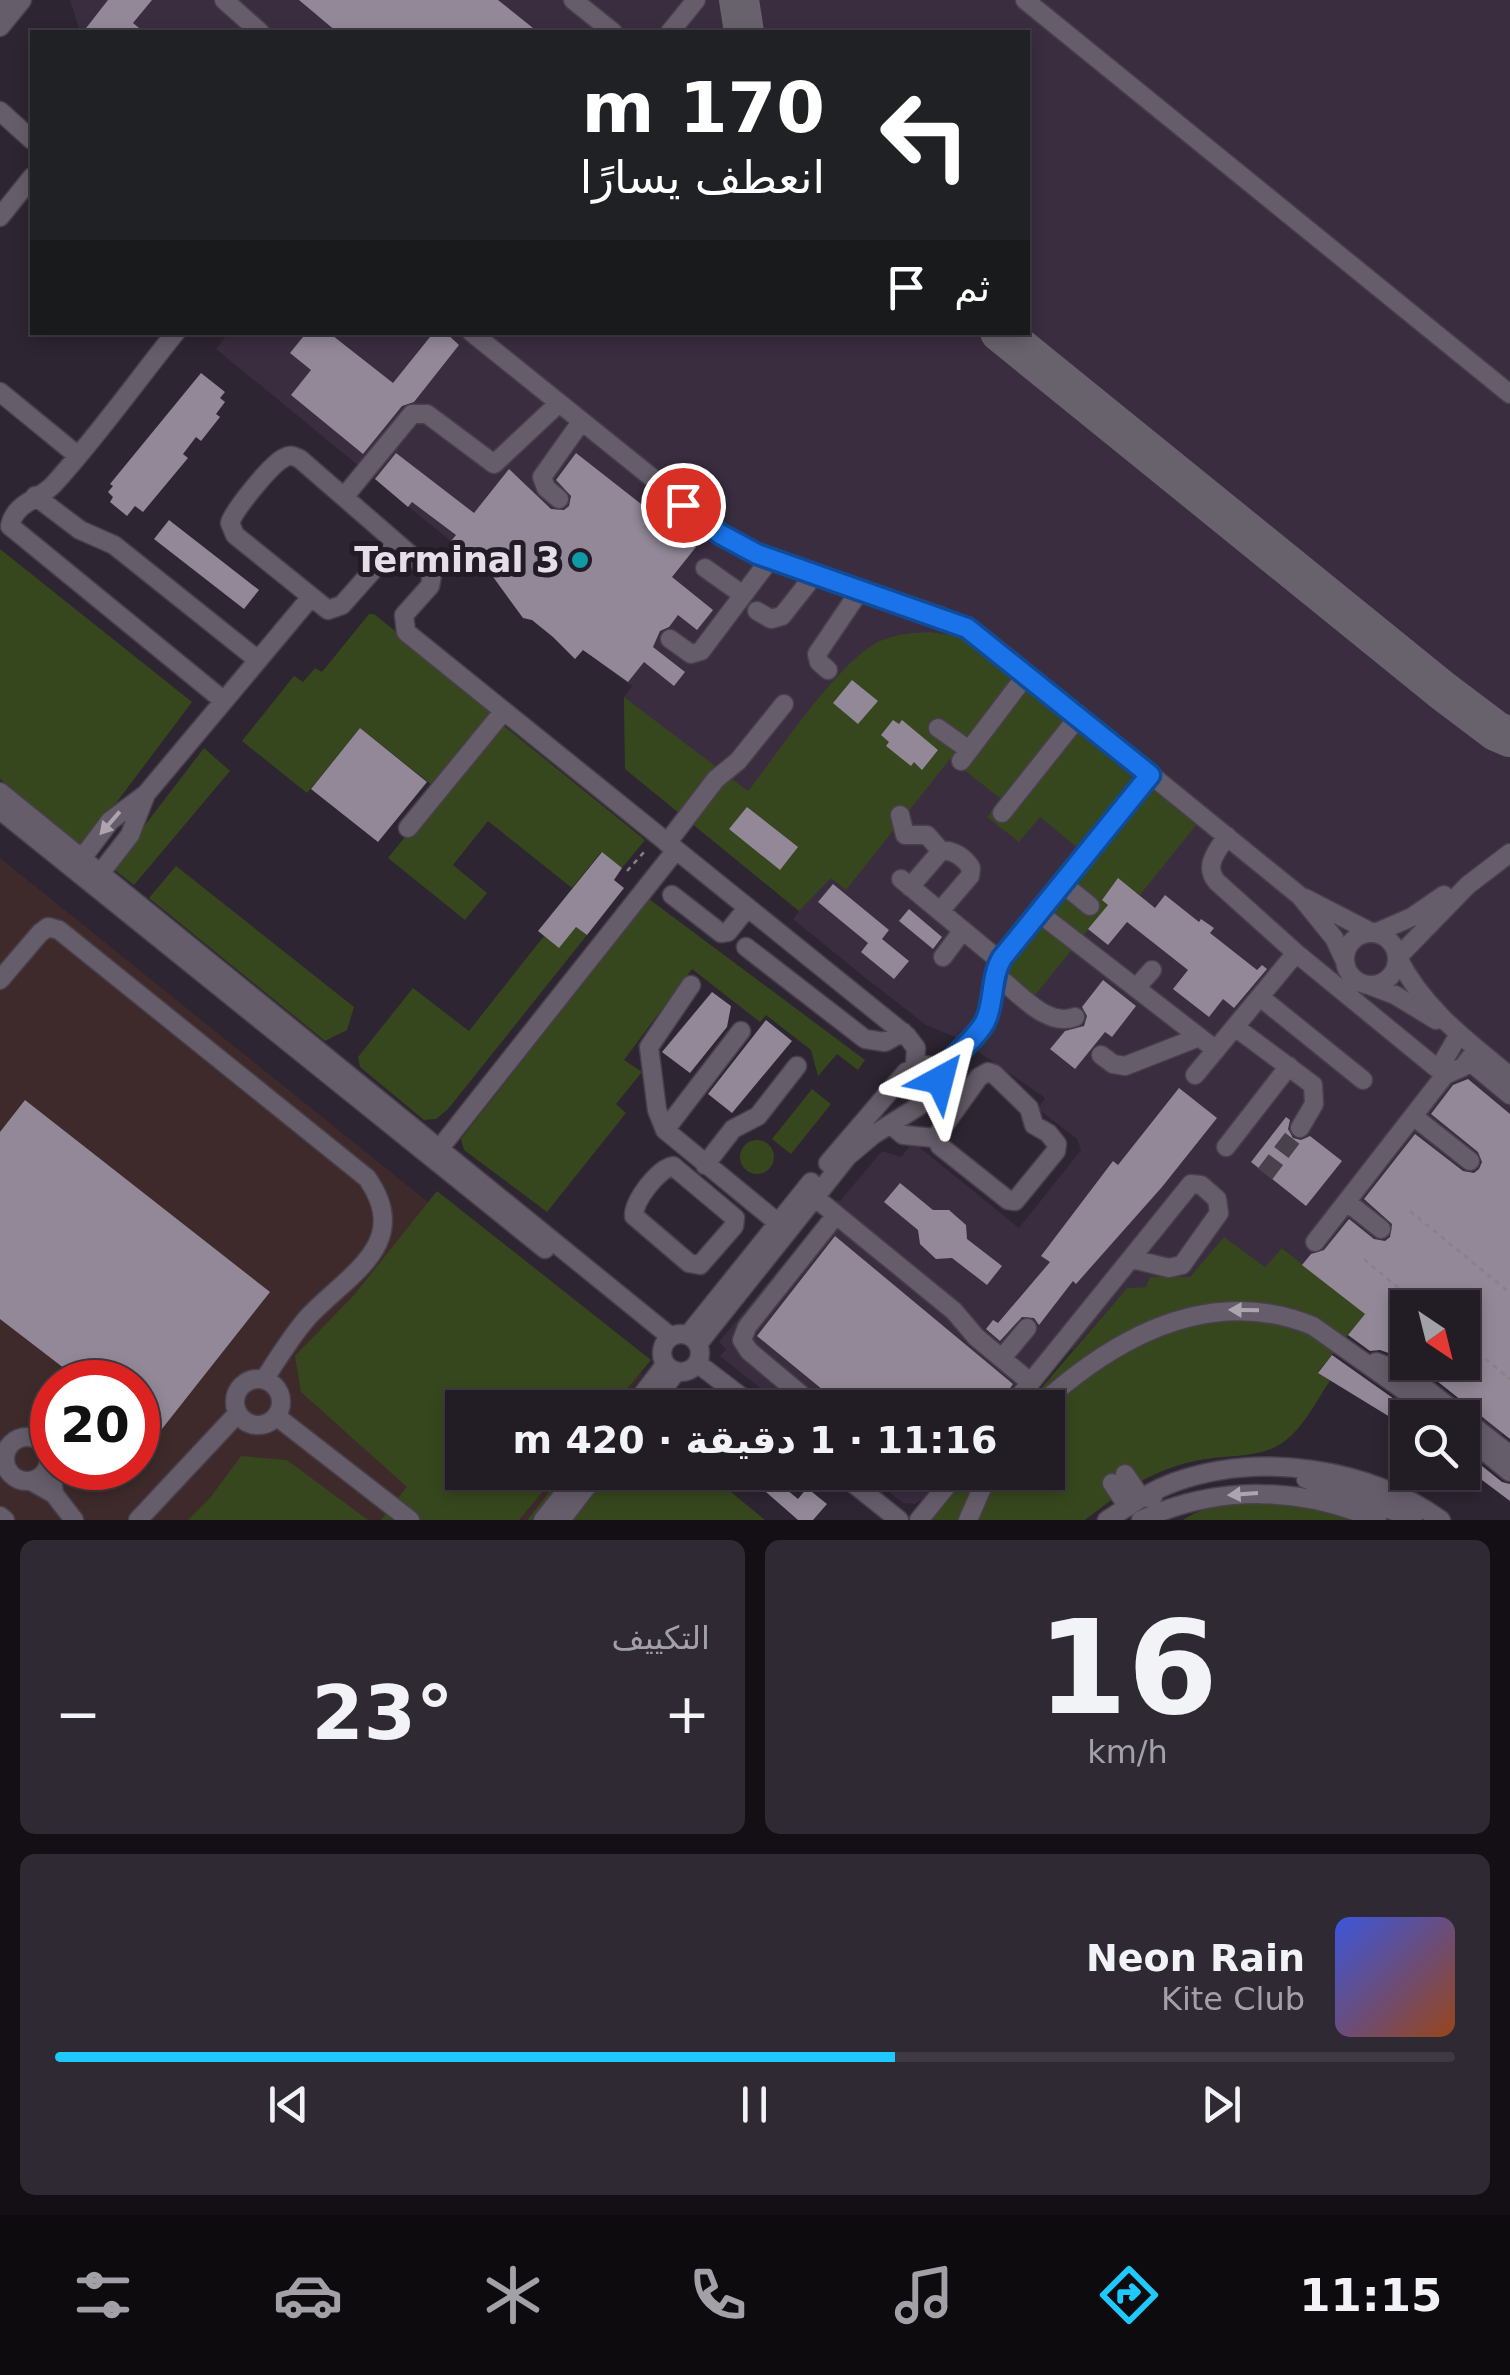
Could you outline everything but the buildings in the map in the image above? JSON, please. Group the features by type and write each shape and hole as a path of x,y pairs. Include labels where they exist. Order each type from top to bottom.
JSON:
{"street":[{"path":"0,27 22,0"},
{"path":"224,0 258,30"},
{"path":"573,0 610,30"},
{"path":"672,30 696,0"},
{"path":"1025,0 1510,394"},
{"path":"0,111 30,138"},
{"path":"0,218 30,179"},
{"path":"174,335 50,488 35,496 11,519 13,532 224,701"},
{"path":"475,335 720,534 744,548 967,628 1300,896 1334,938 1350,974 1453,1029"},
{"path":"0,392 77,454"},
{"path":"344,497 412,414 428,414 494,464 558,404"},
{"path":"560,499 543,485 542,477 581,422"},
{"path":"397,544 338,608 328,610 235,536 231,530 232,516 278,462 288,456 300,459 429,571 432,579 404,615 406,632 902,1032 916,1048 915,1067"},
{"path":"35,496 80,530 114,545 258,660"},
{"path":"670,639 688,652 698,653 772,558"},
{"path":"704,568 743,596"},
{"path":"758,611 771,620 782,616 816,574"},
{"path":"828,670 819,662 818,654 861,589"},
{"path":"78,864 110,821 146,794 311,597"},
{"path":"938,728 964,755 1027,674"},
{"path":"435,1153 716,779 738,762 784,704"},
{"path":"408,828 503,712"},
{"path":"1002,813 1079,716"},
{"path":"809,1193 848,1156 928,1099 944,1068 985,1022 997,968 1150,775"},
{"path":"0,792 96,879 435,1153 684,1345 735,1390"},
{"path":"96,879 135,826 146,794"},
{"path":"0,810 78,864"},
{"path":"900,815 905,835 927,835 941,850 953,852 970,864 971,872 940,912"},
{"path":"1226,836 1211,863 1212,876 1296,953 1444,1075"},
{"path":"941,850 906,883 963,930 1050,1018 1064,1021 1075,1016"},
{"path":"1368,985 1387,980 1398,957 1468,885 1510,853"},
{"path":"1063,884 1090,906"},
{"path":"1345,960 1352,941 1412,918 1442,896 1468,885"},
{"path":"672,896 722,933 728,932 747,908"},
{"path":"1300,896 1393,943 1409,980 1510,1095"},
{"path":"1039,913 1216,1050"},
{"path":"0,980 40,932 48,927 59,930 367,1178 378,1193 384,1213 382,1234 374,1252 358,1272 304,1321 264,1380"},
{"path":"942,956 963,930"},
{"path":"746,947 865,1039 878,1043 902,1032"},
{"path":"1195,1075 1296,953"},
{"path":"1136,988 1152,970"},
{"path":"691,984 648,1047 656,1110 665,1130 780,1229"},
{"path":"1260,997 1364,1080"},
{"path":"1235,1027 1308,1080 1316,1091 1314,1104 1300,1128"},
{"path":"1444,1075 1453,1029"},
{"path":"665,1130 741,1030"},
{"path":"1101,1055 1113,1064 1125,1066 1199,1037"},
{"path":"1315,1242 1444,1075 1458,1071 1473,1055"},
{"path":"1473,1055 1510,1076"},
{"path":"705,1165 733,1129 758,1116 797,1066"},
{"path":"1226,1147 1289,1066"},
{"path":"684,1345 688,1371 671,1368 662,1359 684,1345 899,1078 915,1067 944,1068"},
{"path":"988,1072 1030,1108 1034,1125 1048,1133 1058,1147 1020,1197 1011,1201 935,1138 979,1077 988,1072"},
{"path":"1413,1116 1470,1161"},
{"path":"897,1121 915,1136 935,1138"},
{"path":"736,1223 731,1212 674,1166 663,1170 634,1208 638,1222 692,1264 703,1263 736,1223 754,1219 780,1229"},
{"path":"1024,1390 1191,1184 1200,1184 1218,1200 1219,1213 1182,1264 1169,1268 1132,1259"},
{"path":"809,1193 954,1311 976,1337 1030,1382"},
{"path":"1347,1202 1380,1230"},
{"path":"795,1390 748,1351 742,1340 747,1328 836,1214"},
{"path":"1059,1390 1122,1344 1188,1316 1239,1308 1265,1310 1302,1321 1367,1361 1419,1400"},
{"path":"1002,1358 1027,1328"},
{"path":"1367,1361 1406,1372 1510,1454"},
{"path":"650,1390 671,1368"},
{"path":"658,1390 671,1368"},
{"path":"264,1380 278,1390 281,1399 276,1416 269,1422 252,1424 238,1413 235,1404 240,1388 247,1382 264,1380"},
{"path":"138,1520 238,1413"},
{"path":"276,1416 410,1520"},
{"path":"9,1440 11,1445 3,1457 13,1476 30,1481"},
{"path":"1480,1448 1510,1472"},
{"path":"1152,1506 1193,1477 1251,1468 1400,1494 1442,1520"},
{"path":"1119,1479 1152,1506"},
{"path":"1344,1484 1413,1520"},
{"path":"47,1490 74,1520"},
{"path":"54,1490 54,1494"},
{"path":"543,1520 567,1490"},
{"path":"560,1520 584,1490"},
{"path":"861,1490 899,1520"},
{"path":"919,1520 943,1490"},
{"path":"968,1520 981,1490"},
{"path":"1107,1520 1152,1506 1236,1494 1290,1495 1377,1520"}],"path":[{"path":"627,871 667,843"},
{"path":"1410,1211 1510,1293"},
{"path":"1364,1259 1401,1290"},
{"path":"1480,1355 1510,1379"}],"shaded area":[{"path":"70,0 1510,0 1510,1434 1505,1431 1501,1436 1482,1421 1486,1416 1470,1380 1480,1380 1480,1290 1395,1290 1302,1265 1283,1248 1265,1268 1190,1277 1150,1277 1147,1287 1127,1288 1035,1390 763,1390 720,1356 726,1349 719,1342 836,1200 840,1201 882,1151 901,1157 913,1142 1019,1228 1081,1150 1077,1139 1038,1109 1045,1098 960,1039 926,1025 863,976 793,919 799,911 625,769 624,697 632,686 583,650 575,659 532,620 523,618 491,574 216,349 227,335 1030,335 1030,30 79,30"},
{"path":"0,858 643,1375 631,1390 445,1390 445,1490 551,1490 527,1520 0,1520"},
{"path":"887,1490 954,1490 935,1513 920,1500 915,1504 903,1503"}],"green space":[{"path":"0,549 192,702 83,847 0,779"},
{"path":"369,614 374,614 493,710 432,785 360,728 307,793 242,741 294,676 303,682 315,668 322,672"},
{"path":"929,632 958,636 979,645 1197,824 1140,895 1118,879 1102,899 1108,905 1032,999 994,968 1084,853 1040,817 1019,842 987,817 1001,799 950,759 846,890 831,878 799,911 625,769 624,697 748,791 826,689 860,654 889,638"},
{"path":"503,725 645,840 622,868 601,852 572,888 488,821 453,865 487,893 465,920 388,858 474,751"},
{"path":"204,748 230,771 134,885 112,868"},
{"path":"176,866 354,1007 347,1030 325,1041 149,898"},
{"path":"649,899 865,1060 858,1070 837,1054 818,1076 811,1050 766,1015 760,1022 692,969 624,1060 642,1072 616,1104 626,1113 547,1212 464,1150 461,1139"},
{"path":"576,927 587,935 436,1119 424,1120 360,1067 358,1057 413,988 469,1031 544,936 559,947"},
{"path":"812,1089 831,1104 791,1154 772,1139"},
{"path":"757,1140 769,1145 774,1157 769,1169 757,1174 745,1169 740,1157 745,1145"},
{"path":"437,1191 651,1360 626,1390 445,1390 445,1490 544,1490 519,1520 381,1520 407,1487 301,1392 295,1356 354,1295"},
{"path":"1224,1237 1265,1267 1282,1248 1365,1314 1318,1372 1330,1381 1286,1441 1259,1453 1200,1460 1167,1469 1125,1491 1085,1520 930,1520 956,1490 1065,1490 1065,1390 1040,1390 1127,1288 1146,1287 1150,1277 1190,1277"},
{"path":"241,1456 287,1460 368,1520 188,1520"},
{"path":"551,1490 729,1490 765,1520 527,1520"},
{"path":"1295,1501 1368,1520 1183,1520 1223,1504"}],"taxiway":[{"path":"739,0 744,30"},
{"path":"1004,335 1443,691 1510,737"}],"tunnel":[{"path":"1265,1174 1300,1128"}],"place":[{"name":"Terminal 3","path":"580,560"}],"route":[{"path":"683,505 720,534 757,554 967,628 1150,775 1002,958 985,1022 944,1068 940,1080"}]}
